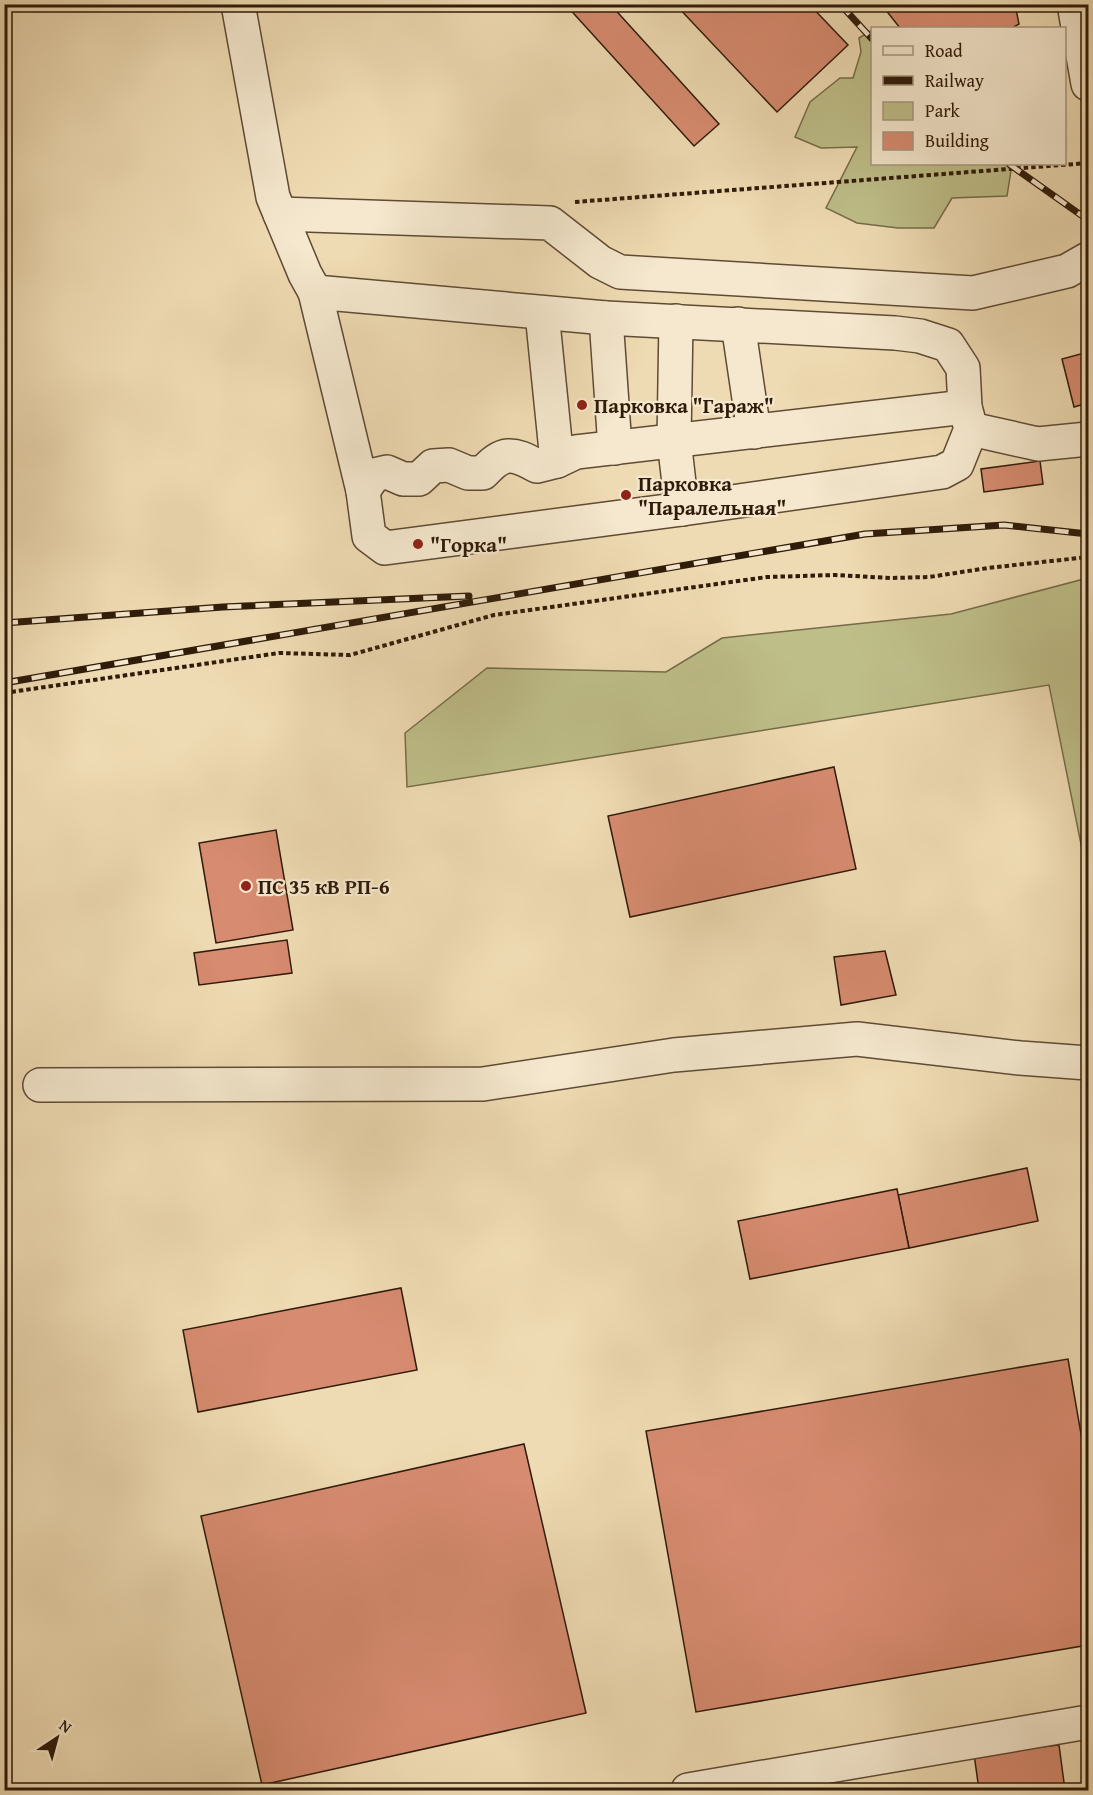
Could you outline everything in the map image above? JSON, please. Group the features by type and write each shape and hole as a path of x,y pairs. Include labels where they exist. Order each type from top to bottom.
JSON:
{"street":[{"path":"238,4 273,197 305,274 315,292 363,491 369,536 385,548 942,472 957,464 968,418 963,368 948,345 920,336 606,318 315,292"},
{"path":"1074,4 1089,84"},
{"path":"280,214 550,223 600,262 620,272 973,293 1067,271 1089,259"},
{"path":"542,313 557,461"},
{"path":"606,318 615,448"},
{"path":"676,321 674,440 682,509"},
{"path":"738,324 754,432"},
{"path":"363,491 374,475 387,472 403,479 419,479 433,466 449,465 468,473 483,472 494,460 505,455 521,457 537,466 557,461 576,452 754,432 968,418 1038,444 1089,439"},
{"path":"40,1085 483,1084 674,1055 857,1039 1020,1058 1089,1063"},
{"path":"688,1791 1089,1722"}],"path":[{"path":"1066,165 1089,163"},
{"path":"571,203 1063,165"},
{"path":"4,693 279,653 350,655 494,615 767,578 835,575 891,578 929,577 1089,557"}],"green space":[{"path":"871,31 871,165 1012,165 1007,196 952,198 934,228 898,228 857,223 826,208 857,147 821,148 795,137 810,102 840,78 853,78 861,52 859,38"},
{"path":"1084,579 1088,594 1088,879 1049,685 407,787 405,733 487,668 666,672 722,638 951,614"}],"building":[{"path":"565,4 610,4 719,124 694,146"},
{"path":"675,4 809,4 848,45 777,112"},
{"path":"881,4 1015,4 1019,24 1014,27 899,27"},
{"path":"1088,352 1088,403 1074,407 1062,359"},
{"path":"1040,461 1043,484 984,492 981,469"},
{"path":"834,767 856,869 630,917 608,816"},
{"name":"ПС 35 кВ РП-6","path":"276,830 293,930 216,943 199,843"},
{"path":"287,940 292,973 199,985 194,953"},
{"path":"885,951 896,995 841,1005 834,957"},
{"path":"1027,1168 1038,1221 909,1248 898,1195"},
{"path":"897,1189 909,1248 750,1279 738,1221"},
{"path":"401,1288 417,1370 198,1412 183,1330"},
{"path":"1068,1359 1088,1474 1088,1645 696,1712 646,1431"},
{"path":"524,1444 586,1713 262,1785 201,1516"},
{"path":"1059,1745 1065,1790 979,1790 974,1754"}],"railway":[{"path":"840,4 871,38"},
{"path":"1010,165 1088,220"},
{"path":"4,683 865,534 1004,525 1088,534"},
{"path":"4,623 223,607 469,596"}],"place":[{"name":"Парковка \"Гараж\"","path":"582,405"},
{"name":"Парковка \"Паралельная\"","path":"626,495"},
{"name":"\"Горка\"","path":"418,544"},
{"name":"ПС 35 кВ РП-6","path":"246,886"}]}
